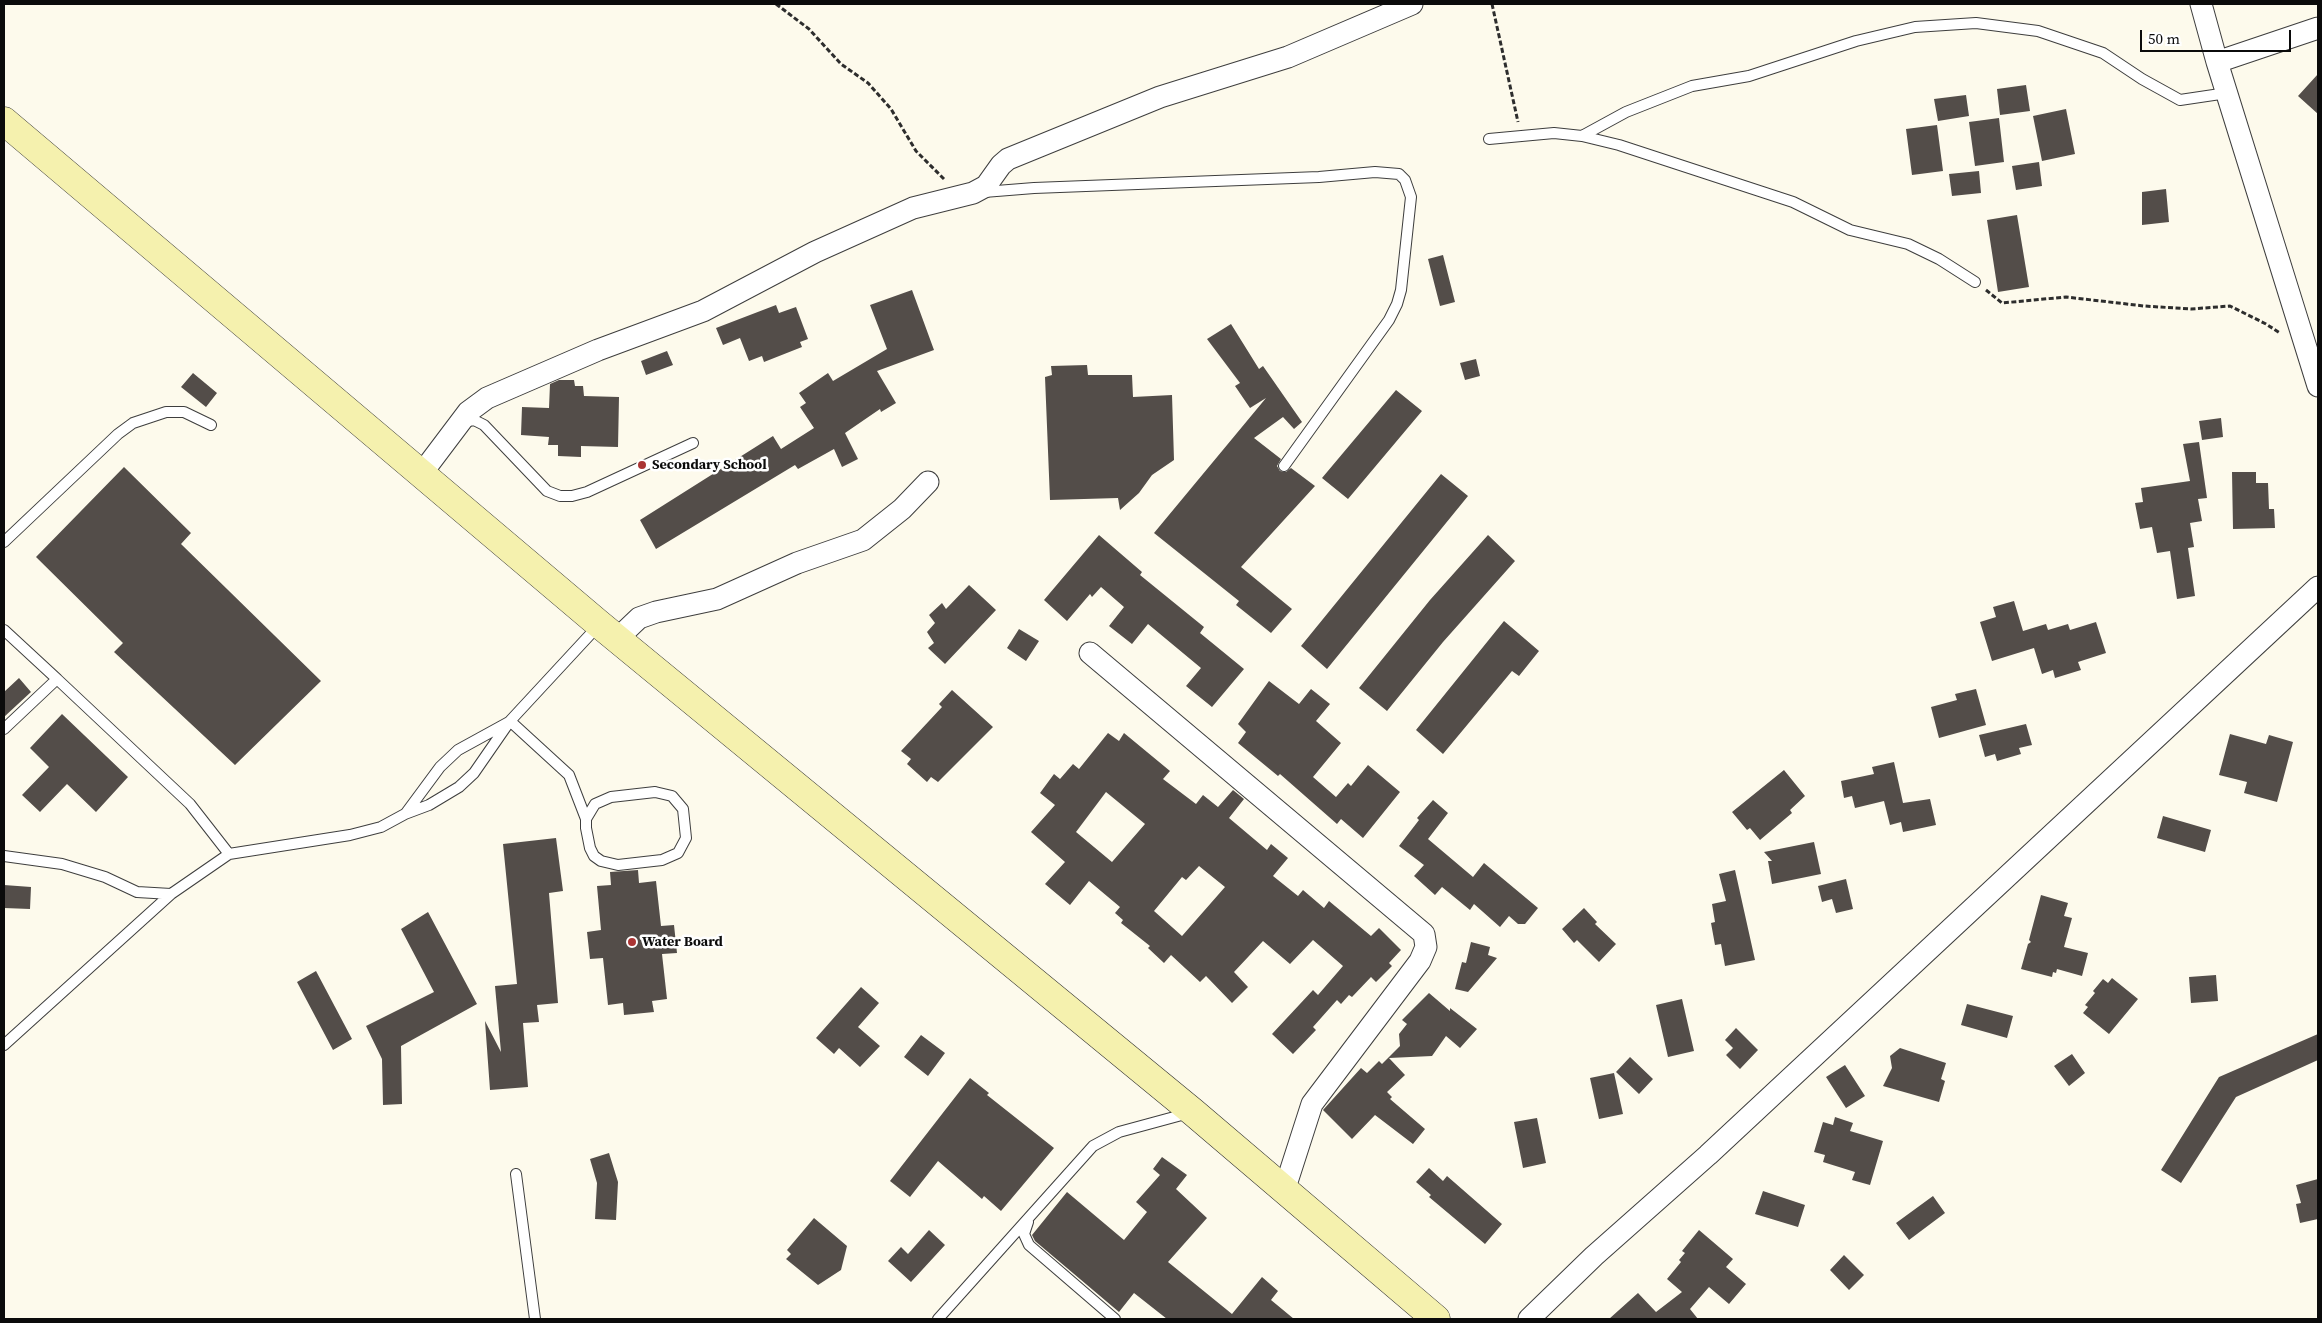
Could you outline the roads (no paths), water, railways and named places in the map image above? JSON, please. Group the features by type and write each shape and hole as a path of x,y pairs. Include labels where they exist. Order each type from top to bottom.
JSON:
{"main road":[{"path":"4,121 608,631 1193,1112 1436,1319"}],"street":[{"path":"422,473 457,425 476,404 486,398 598,350 702,311 815,252 913,208 973,193 986,186 1001,165 1008,159 1160,97 1288,57 1412,4"},
{"path":"2201,4 2226,93 2318,386"},
{"path":"2217,62 2318,28"},
{"path":"608,631 656,612 717,600 797,563 863,540 902,510 928,482"},
{"path":"1529,1319 1594,1256 1708,1155 2318,587"},
{"path":"1090,653 1424,934 1426,947 1420,962 1312,1104 1284,1191"}],"lane":[{"path":"1582,136 1626,112 1692,86 1749,76 1856,41 1906,29 1976,23 2038,31 2103,53 2142,79 2180,100 2226,93"},
{"path":"1489,139 1554,133 1582,136 1619,145 1792,202 1850,230 1908,244 1938,259 1975,282"},
{"path":"973,193 1034,188 1319,177 1375,172 1399,174 1405,180 1411,197 1397,304 1389,320 1284,466"},
{"path":"4,542 111,440 133,423 166,412 184,412 211,425"},
{"path":"457,425 474,420 484,425 547,491 560,496 572,496 586,492 693,443"},
{"path":"4,630 190,804 229,854"},
{"path":"405,814 440,767 458,750 510,721 608,631"},
{"path":"4,729 57,679"},
{"path":"4,1045 171,894 229,854 350,835 381,827 405,814 429,805 464,782 484,760 510,721"},
{"path":"510,721 570,775 586,819 590,848 601,861 609,864 671,857 683,846 686,838 683,809 679,801 664,793 602,800 595,804 586,819"},
{"path":"4,856 62,864 105,877 138,892 171,894"},
{"path":"938,1319 1030,1219 1093,1146 1120,1132 1193,1112"},
{"path":"516,1174 535,1319"},
{"path":"1030,1219 1024,1234 1029,1245 1115,1319"}],"place":[{"name":"Secondary School","path":"642,465"},
{"name":"Water Board","path":"632,942"}]}
